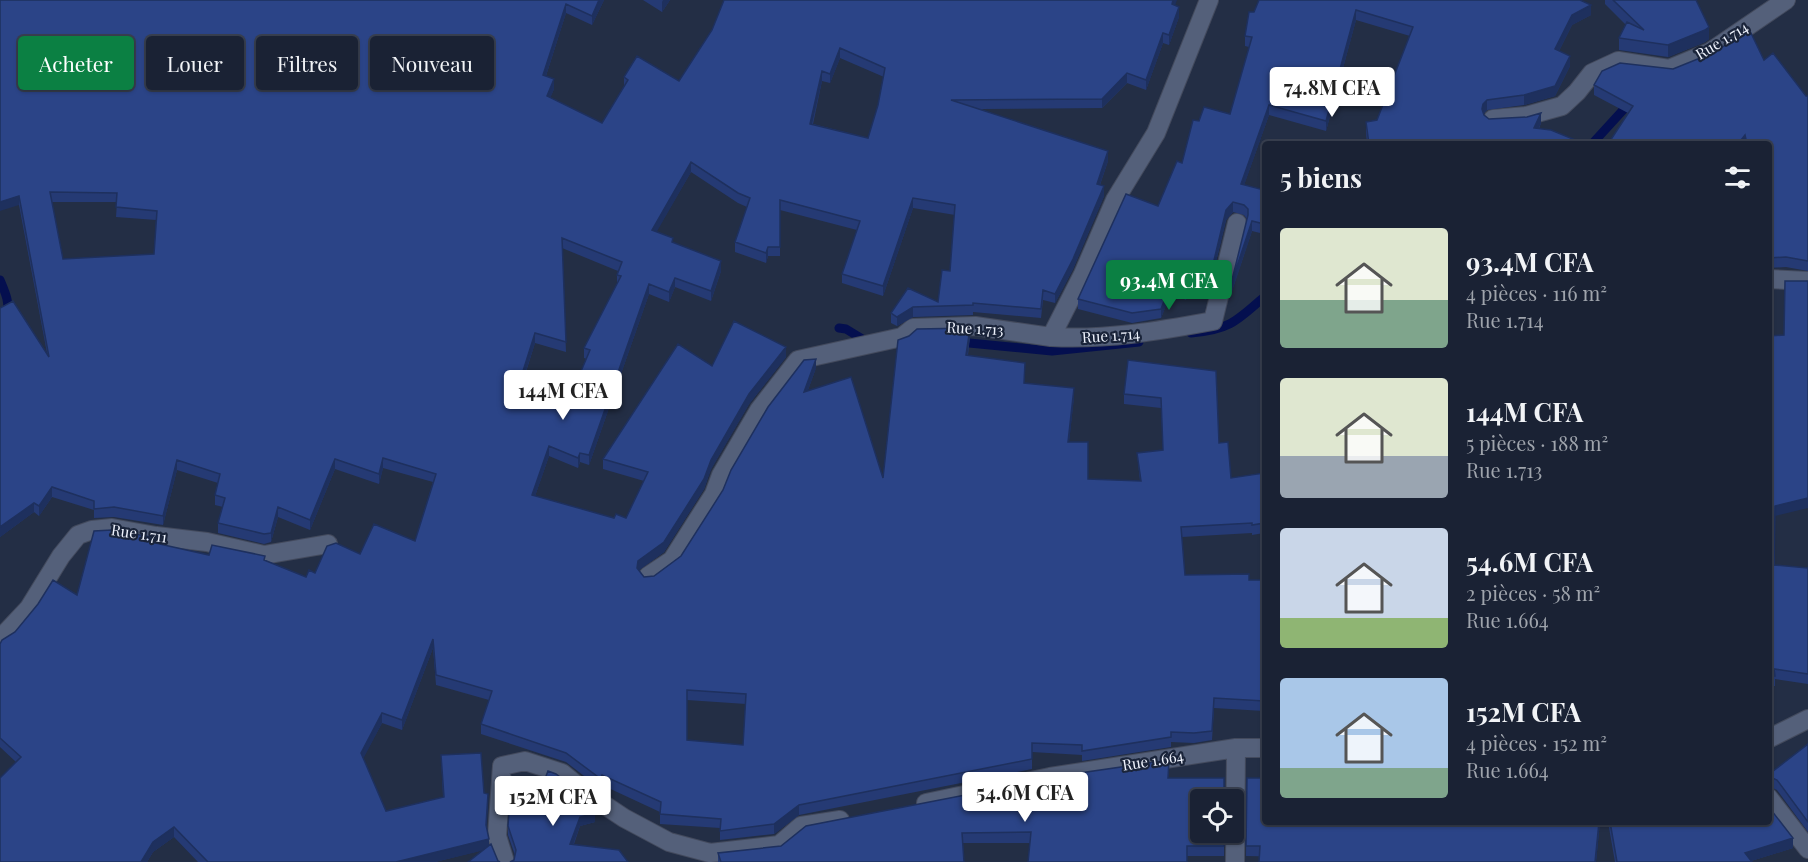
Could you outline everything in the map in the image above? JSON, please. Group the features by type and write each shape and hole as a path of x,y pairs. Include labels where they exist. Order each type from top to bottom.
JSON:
{"street":[{"path":"1051,337 1083,274 1115,200 1156,133 1209,0"},
{"name":"Rue 1.714","path":"1493,119 1526,116 1562,105 1577,92 1592,73 1618,61 1669,69 1710,52 1786,0"},
{"name":"Rue 1.714","path":"1051,337 1145,334 1213,321 1237,224"},
{"path":"1772,279 1808,281"},
{"name":"Rue 1.713","path":"648,576 672,560 714,494 721,475 759,410 798,360 902,337 913,328 975,326 1051,337"},
{"name":"Rue 1.711","path":"0,639 29,608 78,535 92,530 112,528 156,537 207,542 264,555 328,544"},
{"path":"1772,737 1808,719"},
{"path":"1235,862 1236,748"},
{"name":"Rue 1.664","path":"908,806 1050,777 1236,748 1262,748"},
{"path":"505,862 497,836 502,766 525,761 562,773 585,792 624,818 669,842 710,854 779,845 801,826 854,817"},
{"path":"1772,802 1808,849"}],"building":[{"path":"0,0 599,0 592,16 566,4 543,75 554,79 547,96 602,123 628,80 624,77 637,56 679,81 712,30 724,0 1173,0 1172,4 1179,7 1169,35 1163,33 1146,80 1127,73 1102,99 951,100 1108,151 1097,184 1104,186 1073,259 1055,294 1043,290 1041,309 973,303 973,305 913,307 897,317 891,313 908,288 938,302 942,270 950,271 955,205 913,198 883,286 842,274 860,221 780,200 780,247 768,247 766,253 735,242 750,198 738,193 691,162 652,230 673,238 672,242 721,261 711,291 675,278 669,292 649,284 589,455 580,453 578,458 549,446 532,495 614,518 616,514 626,518 648,472 603,459 678,344 712,366 734,321 786,347 749,394 711,460 704,479 664,542 638,561 637,568 644,577 654,576 681,556 723,490 731,470 768,407 804,360 816,359 804,392 851,377 883,478 898,340 909,336 917,329 970,328 966,355 1025,363 1024,383 1074,388 1068,442 1088,442 1088,479 1141,481 1137,453 1163,450 1161,398 1124,394 1128,360 1216,371 1219,443 1228,442 1231,478 1262,473 1262,523 1181,527 1185,575 1249,574 1249,580 1262,580 1262,701 1214,698 1212,731 1171,732 1171,737 1082,751 1082,745 1032,743 1032,759 799,805 774,824 720,831 721,819 660,814 661,802 602,775 601,779 566,753 481,724 492,691 436,675 433,639 402,720 382,713 361,753 386,811 444,797 441,755 481,753 484,793 488,794 486,825 489,839 396,862 208,862 174,827 153,842 141,862 0,862 0,778 21,757 0,738 0,644 2,640 15,632 38,604 53,580 77,595 94,531 112,530 157,538 155,543 209,555 212,545 265,556 264,560 306,577 309,570 315,573 327,546 336,543 360,554 374,524 415,541 436,474 383,458 379,474 335,459 310,520 278,507 271,533 264,534 218,523 225,498 215,495 220,474 177,460 163,516 114,507 94,509 94,501 52,487 39,506 34,503 0,527 0,308 13,301 49,357 19,196 0,202","holes":["840,48 885,68 878,105 868,138 810,124 822,71 830,74","50,192 117,193 116,207 157,211 154,254 63,259","562,238 622,262 617,275 621,276 584,348 590,350 571,395 566,393 563,402 518,387 535,333 566,342","687,690 746,694 743,745 687,740"]},
{"path":"1259,0 1580,0 1591,5 1572,15 1555,49 1570,56 1555,86 1524,95 1487,100 1482,109 1484,115 1489,119 1527,117 1541,113 1534,128 1551,130 1578,141 1369,141 1366,122 1377,120 1413,27 1356,10 1326,121 1269,105 1241,184 1262,189 1262,224 1252,221 1231,284 1248,215 1248,209 1244,205 1233,202 1226,210 1210,277 1194,272 1186,290 1171,283 1161,309 1132,313 1078,299 1126,194 1158,206 1177,161 1182,163 1193,120 1199,121 1204,107 1230,114 1252,37 1245,36 1249,12 1254,12"},
{"path":"1613,0 1696,0 1709,27 1668,45 1619,38 1627,22 1644,30"},
{"path":"1749,29 1764,60 1773,53 1808,96 1808,261 1786,257 1772,258 1772,141 1746,141 1745,135 1740,141 1610,141 1633,106 1594,85 1602,71 1620,63 1673,69 1715,52"},
{"path":"1785,281 1808,281 1808,498 1775,506 1774,565 1808,568 1808,674 1774,669 1775,676 1772,676 1772,336 1784,335"},
{"path":"1808,744 1808,822 1777,780 1772,778 1772,772"},
{"path":"1169,760 1168,778 1224,778 1224,789 1190,789 1190,843 1224,843 1224,846 1187,846 1187,862 1028,862 1031,832 962,833 964,862 721,862 718,853 781,846 806,826 1032,782 1032,787 1079,790 1080,773"},
{"path":"548,771 556,774 587,798 582,811 595,813 580,817 570,844 619,850 628,862 510,862 514,860 516,850 508,826 510,798 536,802"},
{"path":"1247,778 1262,778 1262,825 1599,825 1595,862 1259,862 1260,846 1246,846"},
{"path":"1772,811 1793,838 1745,853 1752,862 1617,862 1611,825 1772,825"},
{"path":"491,844 500,862 468,862"}],"waterway":[{"path":"1595,141 1624,109"},
{"path":"0,280 7,301 7,315"},
{"path":"1191,333 1224,327 1262,299"},
{"path":"839,328 846,329 869,343"},
{"path":"959,342 1052,351 1139,342"}]}
